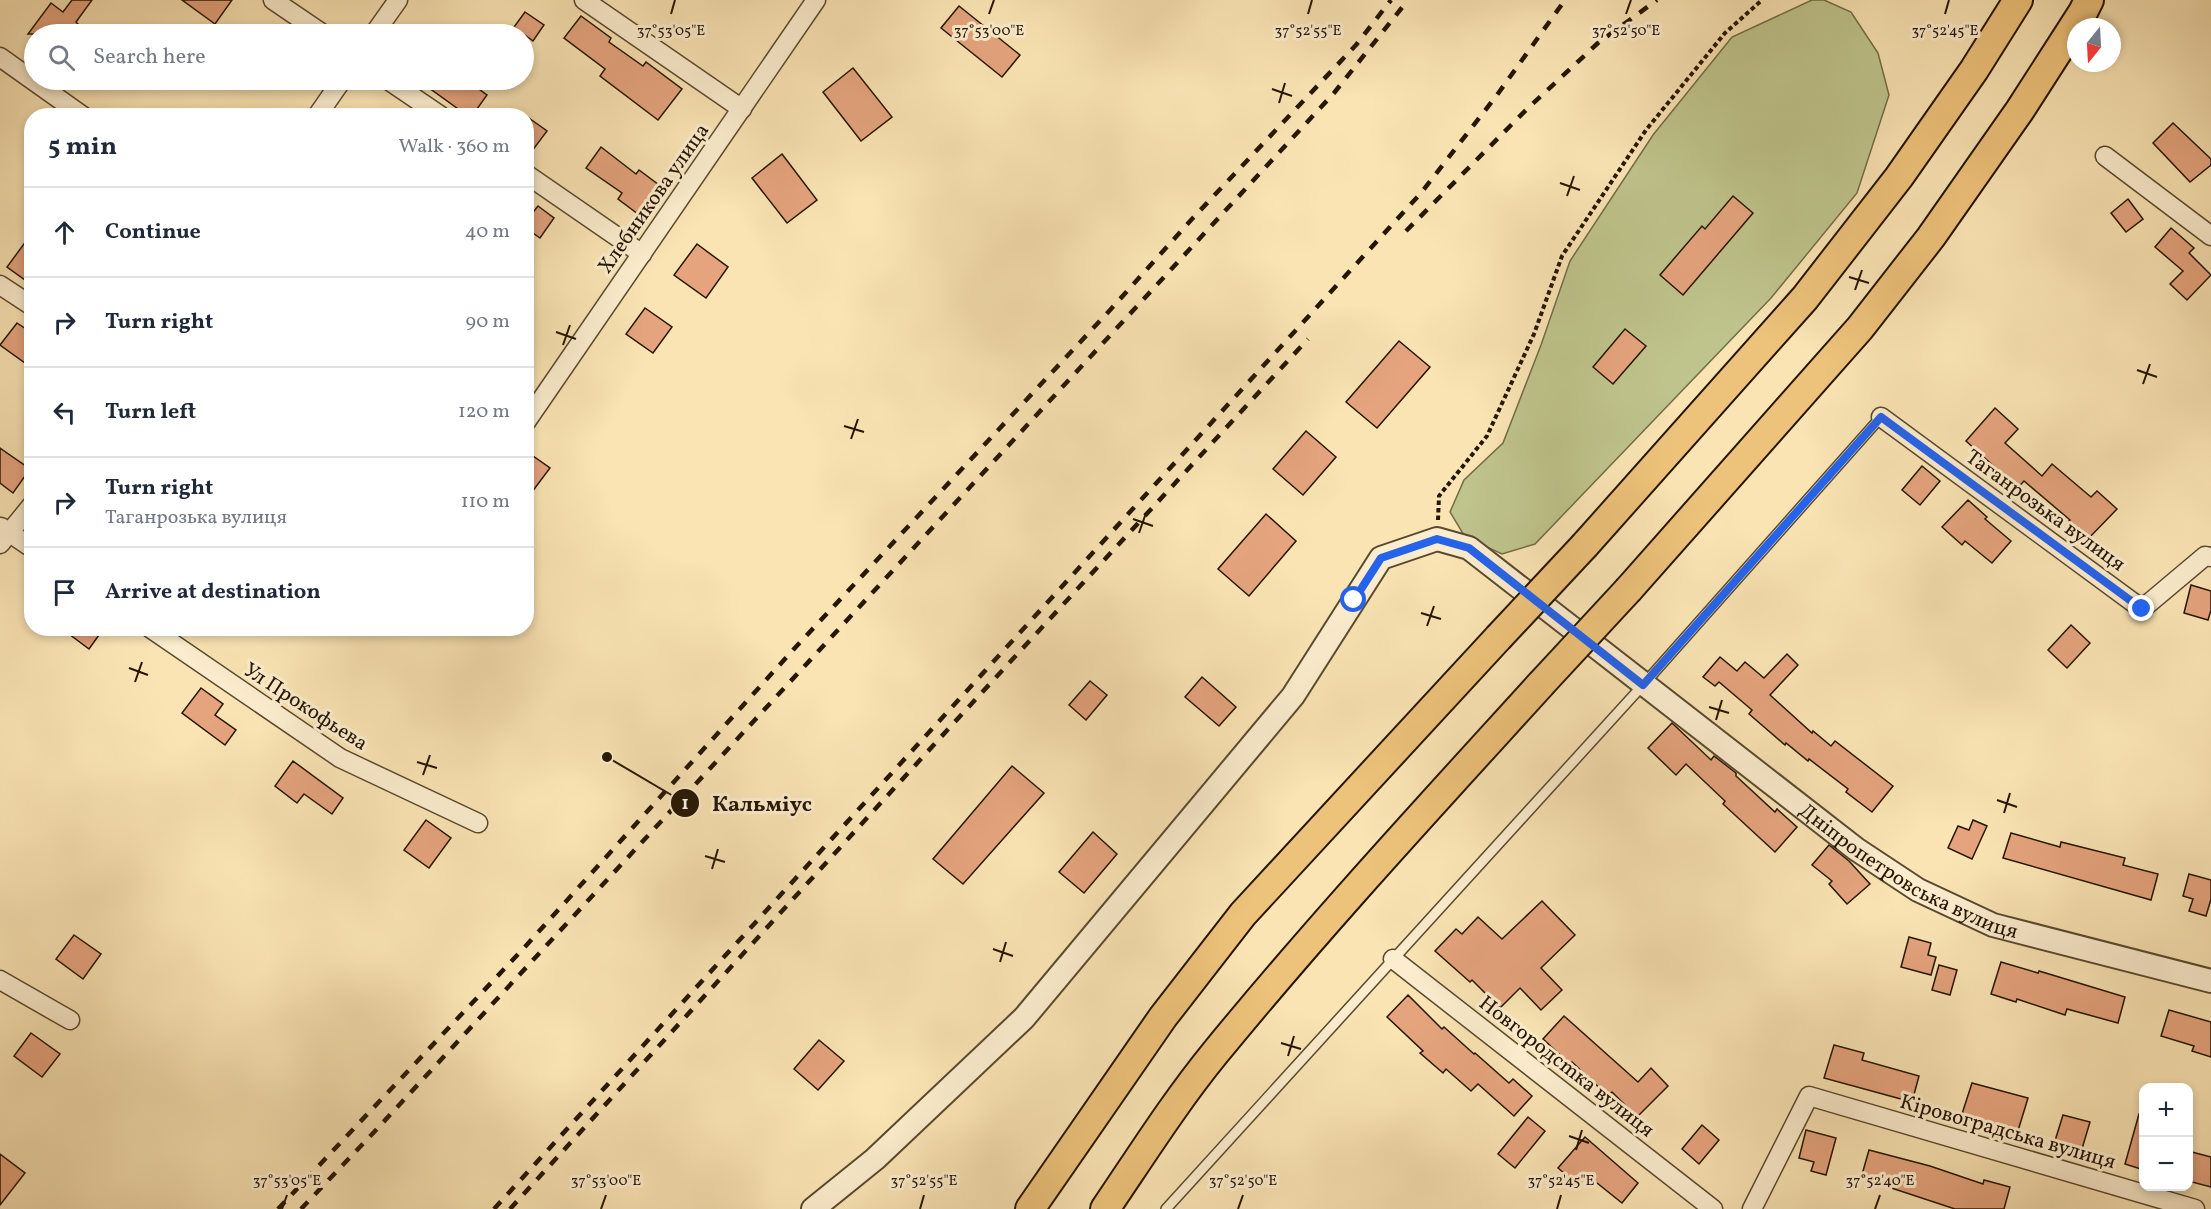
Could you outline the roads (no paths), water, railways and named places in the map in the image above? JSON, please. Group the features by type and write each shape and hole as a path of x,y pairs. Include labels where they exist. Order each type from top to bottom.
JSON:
{"main road":[{"path":"1030,1209 1156,1026 1243,914 1585,544 1805,298 1899,177 1974,70 2018,0"},
{"path":"1105,1209 1161,1126 1215,1053 1382,859 1629,589 1867,319 1931,237 2013,120 2083,12 2088,0"}],"street":[{"path":"273,0 308,24"},
{"path":"381,24 398,0"},
{"path":"584,0 742,109"},
{"name":"Хлебникова улица","path":"534,410 816,0"},
{"path":"0,57 24,74"},
{"path":"46,90 72,108"},
{"path":"323,108 335,90"},
{"path":"403,90 429,108"},
{"path":"2105,156 2211,236"},
{"path":"534,180 642,254"},
{"path":"0,285 24,301"},
{"name":"Таганрозька вулиця","path":"1881,417 2142,609 2209,554"},
{"path":"24,513 3,534 24,544"},
{"name":"Дніпропетровська вулиця","path":"813,1209 875,1160 1024,1018 1293,696 1381,558 1437,539 1469,548 1856,849 1918,890 1993,925 2211,981"},
{"name":"Ул Прокофьева","path":"162,636 340,758 478,824"},
{"name":"Новгородсmка вулиця","path":"1394,959 1713,1209"},
{"path":"0,980 70,1020"},
{"name":"Кіровоградська вулиця","path":"1752,1209 1809,1096 2195,1209"}],"lane":[{"path":"1166,1209 1643,685 1881,417"}],"railway":[{"path":"278,1209 523,949 793,650 1356,45 1391,0"},
{"path":"301,1209 1334,93 1408,0"},
{"path":"494,1209 1421,193 1497,95 1565,0"},
{"path":"1406,231 1526,110 1598,43 1657,0"},
{"path":"510,1209 1308,339"}],"place":[{"name":"Кальміус","path":"607,757"}]}
